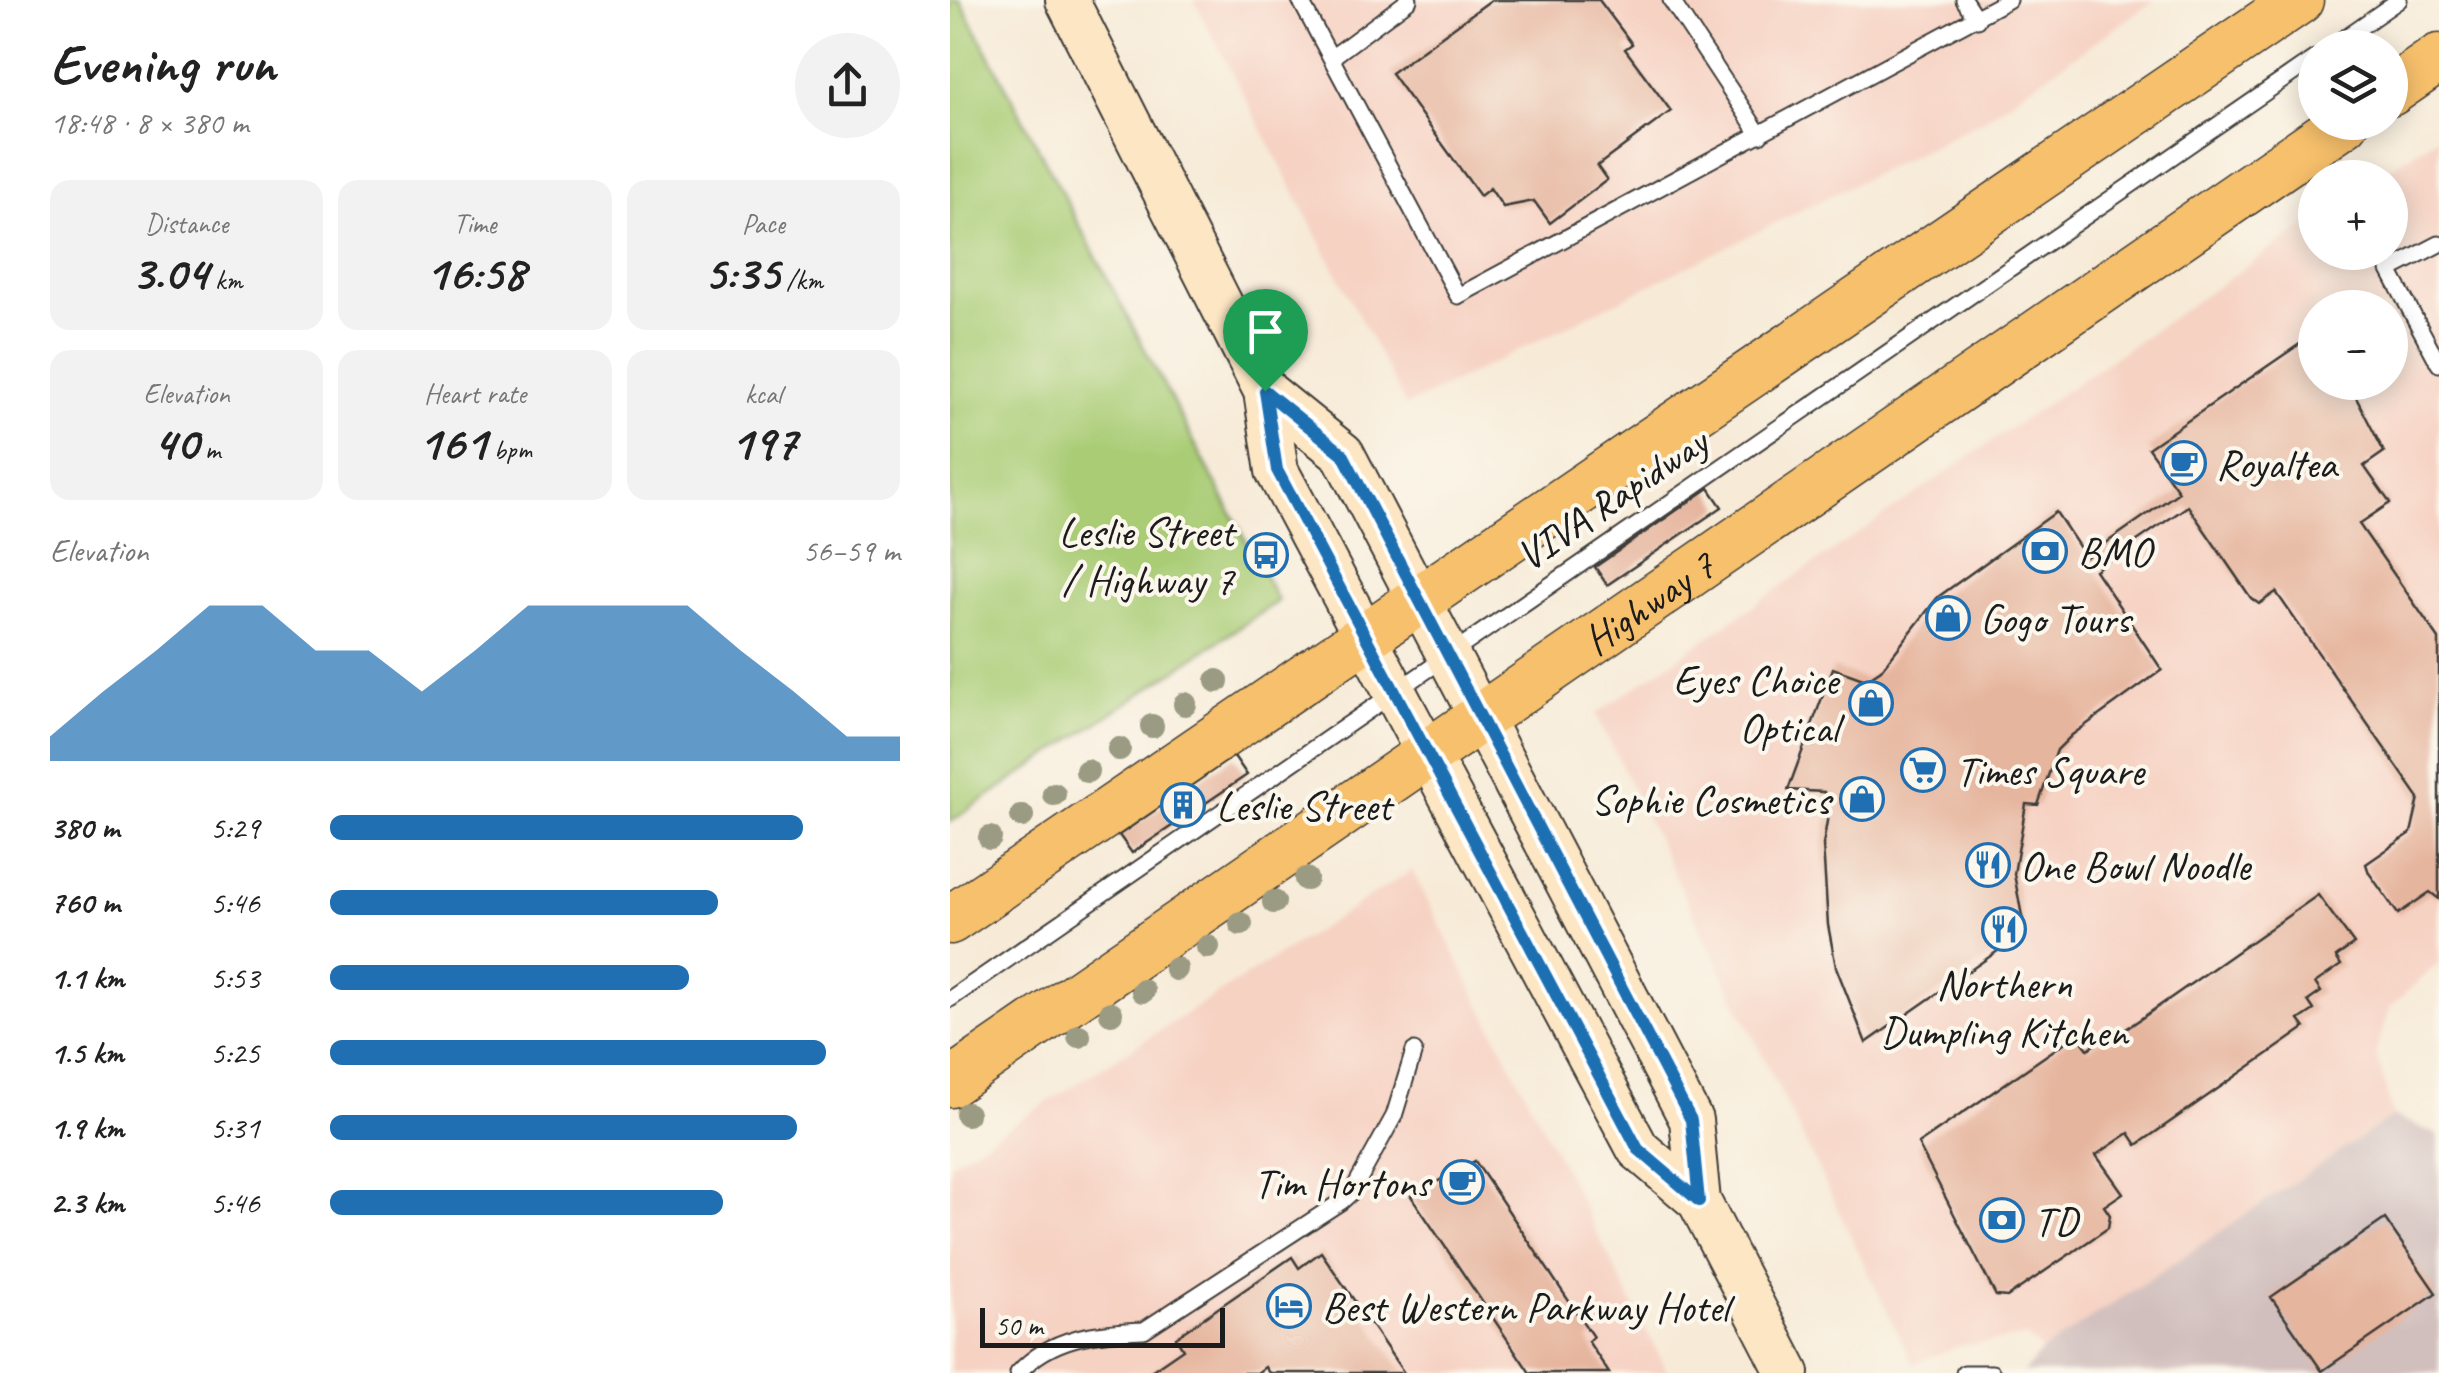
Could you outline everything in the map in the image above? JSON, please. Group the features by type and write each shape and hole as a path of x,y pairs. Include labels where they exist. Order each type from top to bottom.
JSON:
{"main road":[{"path":"1067,0 1265,391 1277,470 1638,1149 1699,1201"},
{"path":"950,920 2300,0"},
{"path":"2408,80 2439,58"},
{"name":"Highway 7","path":"950,1083 2319,140"},
{"path":"1265,391 1343,454 1691,1120 1699,1201 1788,1373"}],"lane":[{"path":"1300,0 1458,296 1978,20 2008,0"},
{"path":"1331,58 1408,0"},
{"path":"1671,0 1760,135"},
{"path":"1964,0 1978,20"},
{"path":"2356,30 2399,0"},
{"name":"VIVA Rapidway","path":"950,999 2298,70"},
{"path":"2439,244 2388,270 2439,364"},
{"path":"1018,1373 1045,1350 1071,1339 1144,1330 1342,1201 1352,1192 1394,1116 1414,1051"},
{"path":"1964,1373 1992,1373"}],"shaded area":[{"path":"1194,0 2155,0 1983,120 1406,406"},
{"name":"Times Square","path":"2439,136 2439,963 2389,1008 2376,1053 2393,1116 2042,1351 2026,1337 1959,1346 1913,1364 1596,714 2298,231 2298,270 2408,270 2408,160 2403,160"},
{"path":"1412,870 1668,1373 950,1373 950,1164"},
{"path":"2393,1116 2439,1135 2439,1373 2023,1373 2042,1351"}],"green space":[{"path":"950,0 960,0 1278,601 950,822"}],"building":[{"path":"1491,0 1599,0 1632,44 1625,49 1671,111 1597,166 1607,180 1550,223 1534,201 1503,207 1490,188 1480,196 1391,73"},
{"name":"Times Square","path":"2298,345 2298,400 2357,400 2384,452 2364,466 2390,503 2359,524 2439,639 2439,899 2430,892 2398,914 2369,873 2366,864 2411,833 2419,798 2276,592 2259,604 2251,598 2188,506 2095,570 2162,670 2072,735 2057,750 2038,805 2026,804 2014,874 2025,932 1866,1043 1836,967 1828,925 1823,845 1829,809 1824,792 1788,790 1833,668 1866,680 1881,670 1938,597 2056,512 2086,557 2179,492 2148,448"},
{"path":"1709,488 1722,507 1607,585 1595,567"},
{"name":"Leslie Street","path":"1234,756 1247,775 1132,853 1119,835"},
{"path":"2318,895 2354,944 2336,957 2341,965 2315,983 2321,992 2308,1001 2314,1010 2299,1020 2305,1028 2137,1145 2129,1133 2096,1155 2123,1193 2104,1206 2110,1215 2108,1228 2007,1297 1996,1296 1918,1144 2070,1039 2079,1037 2088,1049 2106,1037 2109,1041"},
{"path":"1475,1161 1593,1337 1588,1341 1609,1373 1530,1373 1411,1196"},
{"path":"2385,1219 2436,1293 2322,1371 2271,1297"},
{"name":"Best Western Parkway Hotel","path":"1321,1252 1404,1373 1269,1373 1265,1367 1257,1373 1148,1373 1183,1349 1176,1337 1292,1257 1299,1268"}],"place":[{"name":"Royaltea","path":"2184,463"},
{"name":"BMO","path":"2045,551"},
{"name":"Leslie Street / Highway 7","path":"1266,555"},
{"name":"Gogo Tours","path":"1948,618"},
{"name":"Eyes Choice Optical","path":"1871,703"},
{"name":"Times Square","path":"1923,770"},
{"name":"Sophie Cosmetics","path":"1862,799"},
{"name":"Leslie Street","path":"1183,805"},
{"name":"One Bowl Noodle","path":"1988,865"},
{"name":"Northern Dumpling Kitchen","path":"2004,929"},
{"name":"Tim Hortons","path":"1462,1182"},
{"name":"TD","path":"2002,1220"},
{"name":"Best Western Parkway Hotel","path":"1289,1306"}],"route":[{"path":"1265,391 1343,454 1691,1120 1699,1201 1638,1149 1277,470 1265,391"}]}
